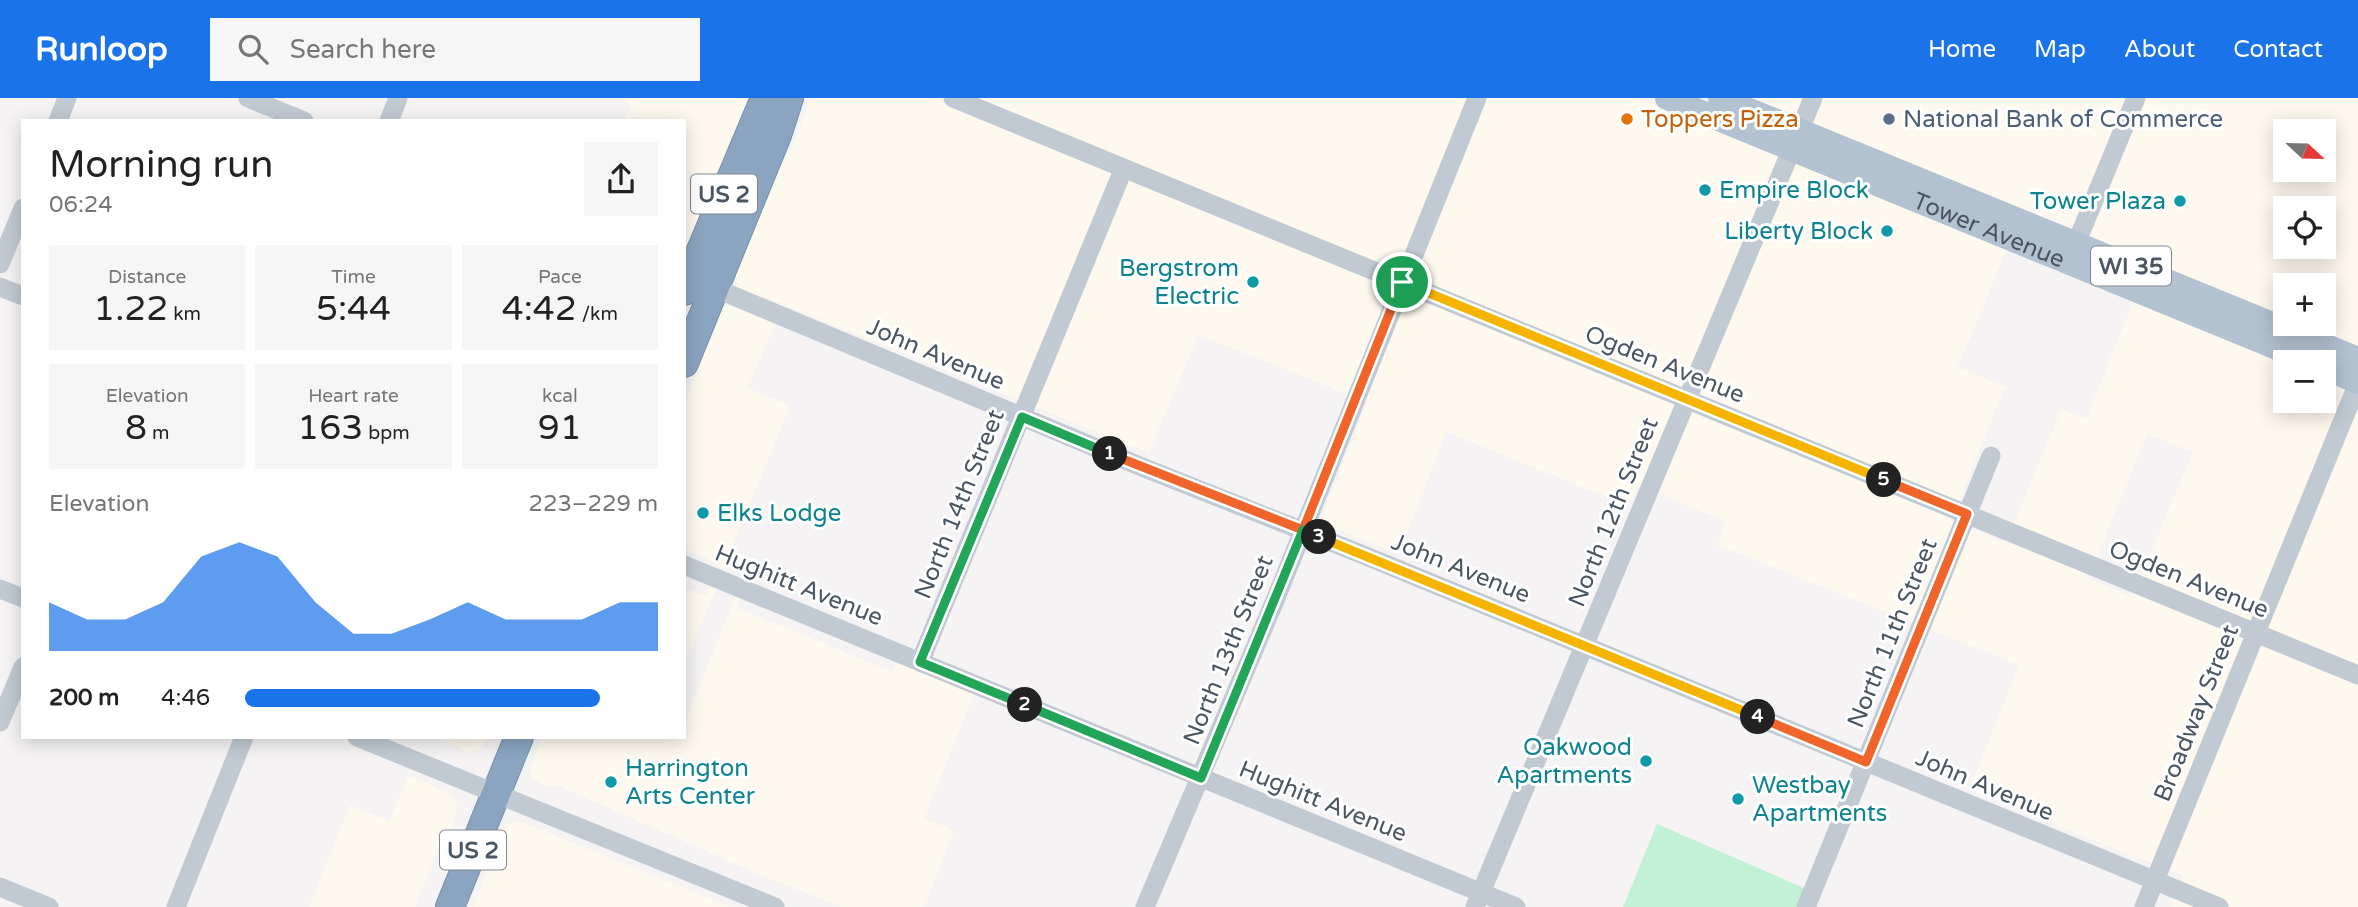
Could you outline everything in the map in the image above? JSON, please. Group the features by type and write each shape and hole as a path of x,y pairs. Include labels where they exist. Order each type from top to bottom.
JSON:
{"highway":[{"name":"US 2","path":"686,345 693,283 765,98"},
{"name":"US 2","path":"693,283 789,98"},
{"name":"US 2","path":"450,907 518,739"}],"main road":[{"name":"Tower Avenue","path":"1667,98 1796,140 2072,253 2358,359"},
{"name":"Tower Avenue","path":"1720,98 1796,140"},
{"name":"Tower Avenue","path":"2072,253 2285,350"},
{"path":"2336,373 2358,382"}],"street":[{"path":"59,119 67,98"},
{"path":"247,98 299,119"},
{"path":"390,119 398,98"},
{"name":"Ogden Avenue","path":"953,98 2358,675"},
{"name":"North 13th Street","path":"1145,907 1303,530 1477,98"},
{"name":"North 12th Street","path":"1478,900 1813,98"},
{"path":"2072,253 2136,98"},
{"name":"North 14th Street","path":"920,662 1123,170"},
{"path":"0,264 21,213"},
{"name":"John Avenue","path":"693,283 1585,645 2218,907"},
{"path":"0,287 21,295"},
{"name":"Broadway Street","path":"2144,907 2358,382"},
{"name":"North 11th Street","path":"1806,907 1991,456"},
{"name":"Hughitt Avenue","path":"686,566 1201,778 1478,900 1516,907"},
{"path":"0,589 21,597"},
{"path":"0,722 21,672"},
{"path":"176,907 243,739"},
{"path":"362,739 775,907"},
{"path":"0,887 50,907"}],"shaded area":[{"path":"618,98 751,98 686,256 686,119 625,119 631,104"},
{"path":"807,98 1637,98 2007,249 1958,367 2005,387 1951,520 2006,543 2061,409 2086,419 2133,302 2273,359 2273,413 2336,413 2336,385 2358,394 2358,907 2171,907 2183,876 1969,790 2019,665 1718,545 1725,521 1638,485 1629,506 1446,432 1399,554 1333,528 1321,519 1367,403 1288,370 1198,335 1149,453 765,297 748,293 739,287 733,274 771,182 793,145 806,112","holes":["2147,434 2193,452 2132,597 2088,578"]},
{"path":"1750,98 2358,98 2358,347 2331,336 2336,336 2336,273 2273,273 2273,312"},
{"path":"728,305 775,323 748,388 790,406 723,570 711,560 686,550 686,398 703,357 705,342 721,308"},
{"path":"711,584 717,587 686,660 686,588 706,596"},
{"path":"736,595 740,597 738,608 893,672 897,662 974,694 924,818 954,831 924,907 842,907 761,875 561,787 547,786 533,779 530,769 541,739 686,739 686,718"},
{"path":"440,739 488,739 481,750 469,752"},
{"path":"408,776 450,794 458,806 452,827 440,845 415,907 309,907 350,805 389,821"},
{"path":"514,821 730,907 474,907 502,832"}],"green space":[{"path":"1657,824 1804,888 1797,907 1623,907"}],"place":[{"name":"Toppers Pizza","path":"1627,119"},
{"name":"National Bank of Commerce","path":"1889,119"},
{"name":"Empire Block","path":"1705,190"},
{"name":"Tower Plaza","path":"2180,201"},
{"name":"Liberty Block","path":"1887,231"},
{"name":"Bergstrom Electric","path":"1253,282"},
{"name":"Elks Lodge","path":"703,513"},
{"name":"Oakwood Apartments","path":"1646,761"},
{"name":"Harrington Arts Center","path":"611,782"},
{"name":"Westbay Apartments","path":"1738,799"}],"route":[{"path":"1402,282 1303,530 1022,417 920,662 1201,778 1303,530 1866,762 1967,514 1402,282"}]}
